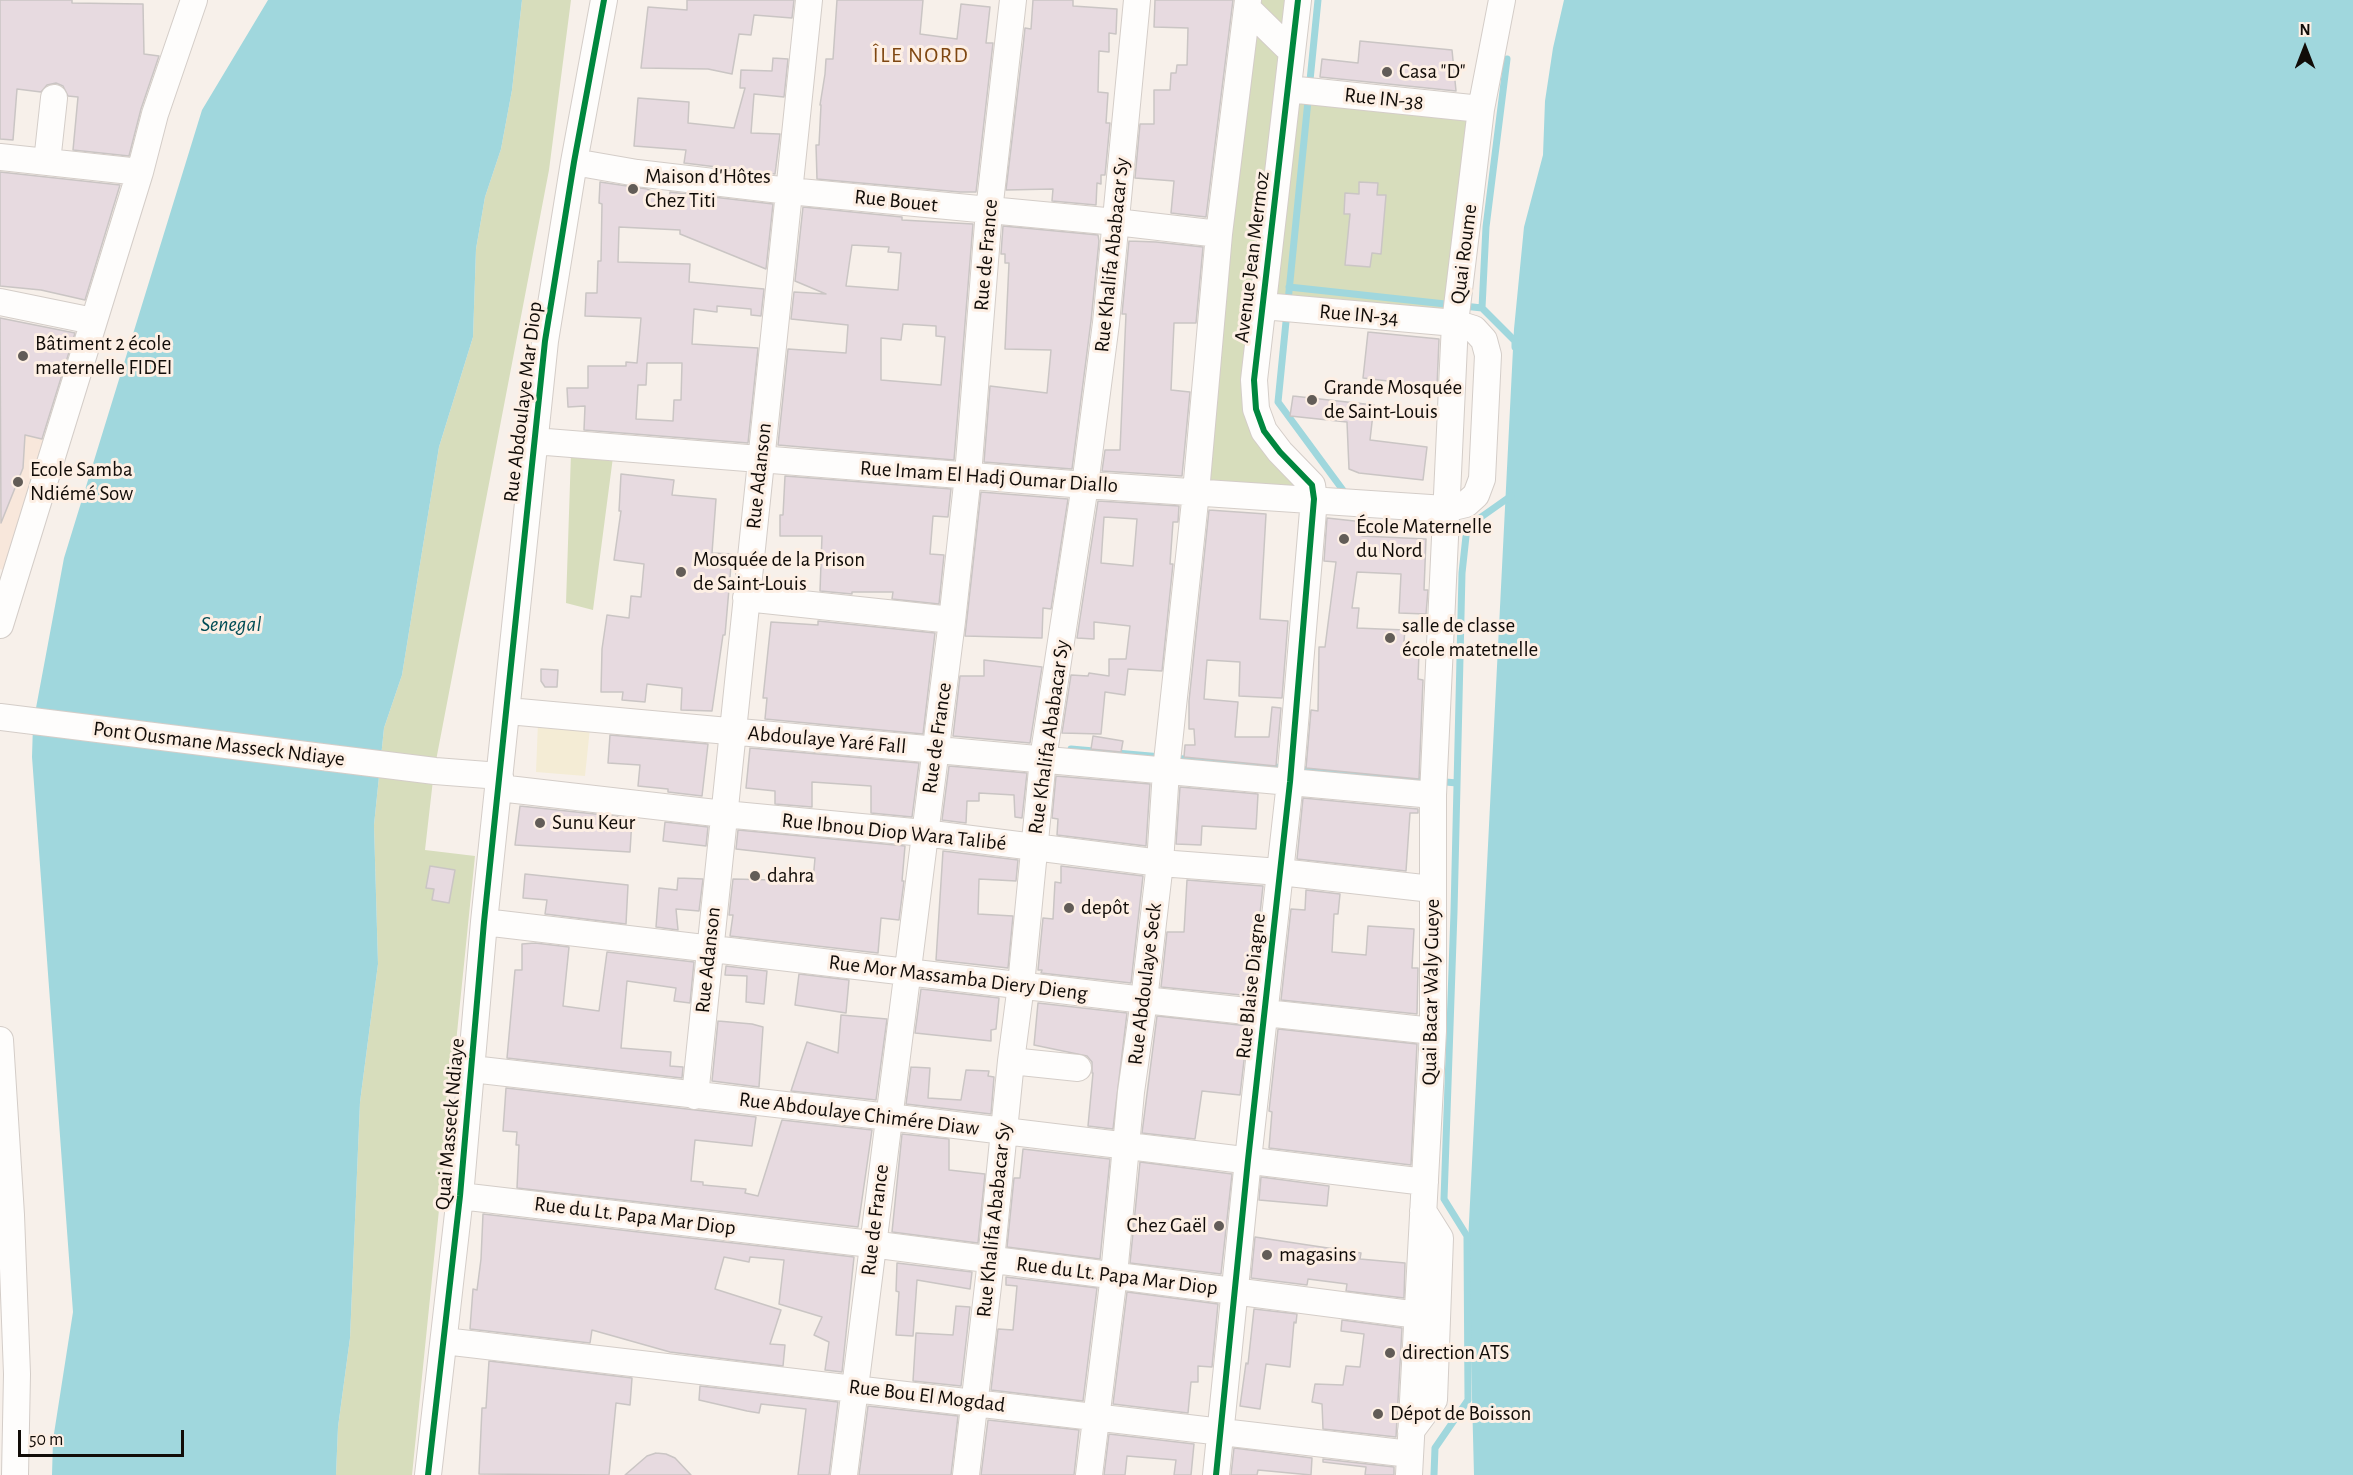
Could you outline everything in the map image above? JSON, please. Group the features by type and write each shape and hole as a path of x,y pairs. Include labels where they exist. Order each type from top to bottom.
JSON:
{"street":[{"path":"0,625 140,172 155,114 194,0"},
{"name":"Rue Abdoulaye Mar Diop","path":"499,782 545,341 574,162 604,0"},
{"name":"Rue Adanson","path":"695,1096 809,0"},
{"name":"Rue de France","path":"844,1475 871,1244 890,1117 952,620 968,476 989,211 1013,0"},
{"name":"Rue Khalifa Ababacar Sy","path":"966,1475 1021,985 1043,759 1085,485 1104,334 1137,0"},
{"name":"Avenue Jean Mermoz","path":"1298,0 1254,380 1256,409 1264,431 1280,452 1312,485 1314,499"},
{"name":"Quai Roume","path":"1445,509 1455,323 1481,109 1502,0"},
{"path":"1248,4 1292,51"},
{"name":"Avenue Jean Mermoz","path":"1196,492 1219,234 1248,4"},
{"name":"Rue IN-38","path":"1288,89 1481,109"},
{"path":"47,162 54,98"},
{"path":"0,157 140,172"},
{"name":"Rue Bouet","path":"574,162 637,173 789,191 1219,234"},
{"path":"0,302 93,321"},
{"name":"Rue IN-34","path":"1263,306 1455,323"},
{"path":"1445,509 1466,504 1476,495 1482,479 1488,355 1484,340 1474,329 1455,323"},
{"name":"Rue Imam El Hadj Oumar Diallo","path":"534,441 1085,485 1445,509"},
{"name":"Rue Abdoulaye Seck","path":"1089,1475 1160,863 1166,771 1196,492"},
{"name":"Rue Blaise Diagne","path":"1216,1475 1290,782 1314,499"},
{"name":"Quai Bacar Waly Gueye","path":"1410,1453 1433,1031 1433,795 1445,509"},
{"path":"746,598 952,620"},
{"name":"Abdoulaye Yaré Fall","path":"508,711 1433,795"},
{"name":"Pont Ousmane Masseck Ndiaye","path":"1,717 435,771 499,782"},
{"name":"Rue Ibnou Diop Wara Talibé","path":"499,782 724,814 924,833 1160,863 1280,872 1432,889"},
{"name":"Quai Masseck Ndiaye","path":"428,1475 460,1196 484,922 499,782"},
{"name":"Rue Mor Massamba Diery Dieng","path":"484,922 1433,1031"},
{"path":"0,1040 8,1373 15,1475"},
{"path":"1011,1061 1078,1068"},
{"name":"Rue Abdoulaye Chimére Diaw","path":"472,1069 1425,1182"},
{"name":"Rue du Lt. Papa Mar Diop","path":"460,1196 871,1244 1418,1315"},
{"path":"1410,1453 1434,1400 1440,1238 1423,1211"},
{"name":"Rue Bou El Mogdad","path":"444,1341 1410,1453"}],"shaded area":[{"name":"Ecole Samba Ndiémé Sow","path":"0,416 10,417 19,433 50,441 5,571 0,569"}],"green space":[{"path":"522,0 571,0 549,170 434,771 425,850 475,856 412,1475 336,1475 338,1427 350,1338 360,1102 378,964 374,825 384,728 402,675 439,447 473,337 476,249 485,197 501,149 512,90"},
{"path":"1250,0 1289,0 1245,394 1310,494 1202,486"},
{"path":"1299,98 1472,116 1445,315 1277,297"},
{"path":"571,453 613,457 593,610 566,603"}],"sand":[{"path":"538,722 590,728 585,776 536,772"}],"water":[{"name":"Senegal","path":"268,0 522,0 512,90 501,149 485,197 476,249 473,337 439,447 402,675 384,728 374,825 378,964 360,1102 350,1338 338,1427 336,1475 52,1475 53,1440 73,1312 32,757 33,724 64,558 202,110"},
{"path":"1564,0 2353,0 2353,1475 1474,1475 1468,1242 1514,329 1524,227 1543,155 1545,101 1553,48"}],"building":[{"path":"0,0 72,0 72,3 143,4 144,54 159,56 141,109 129,156 73,150 78,97 68,96 63,86 56,83 47,85 41,92 17,89 13,140 0,139"},
{"path":"687,0 794,0 792,18 754,15 751,35 739,34 732,74 708,69 641,68 648,7 687,10"},
{"path":"837,0 923,0 920,34 957,39 961,4 990,7 986,43 993,43 976,192 817,179 816,145 819,145 820,105 826,59 833,59"},
{"path":"1033,0 1073,0 1073,6 1117,9 1116,34 1109,33 1109,52 1099,51 1098,92 1108,93 1106,123 1110,123 1105,175 1101,175 1101,184 1097,183 1096,205 1052,201 1053,189 1006,190 1025,28 1031,29"},
{"path":"1155,0 1233,0 1206,217 1171,213 1174,181 1135,178 1140,124 1154,124 1154,90 1170,90 1171,73 1176,73 1177,65 1187,65 1188,28 1154,27"},
{"name":"Casa \"D\"","path":"1360,41 1452,50 1456,91 1320,77 1322,59 1358,63"},
{"path":"773,58 788,59 784,97 754,94 751,133 780,134 775,174 684,163 686,150 634,146 638,98 689,102 688,123 734,128 745,88 740,88 741,70 772,71"},
{"path":"0,172 120,185 85,300 41,290 0,286"},
{"path":"600,182 647,189 669,199 670,192 773,204 766,269 680,234 680,230 619,227 618,262 690,264 689,282 764,289 761,316 751,315 751,309 717,306 717,312 694,309 692,344 758,348 748,443 584,430 585,406 568,407 567,388 588,388 588,366 626,366 626,362 637,363 641,318 585,316 586,293 597,293 598,261 601,261 602,204 599,203","holes":["647,363 682,363 681,400 674,400 673,421 636,419 638,385 646,385"]},
{"path":"1359,182 1378,183 1377,195 1386,195 1381,254 1372,253 1370,267 1345,265 1350,214 1344,214 1345,193 1359,194"},
{"path":"803,207 902,217 902,220 973,224 954,460 778,445 788,349 846,353 848,325 791,319 794,292 826,294 795,281","holes":["852,245 889,247 888,252 901,253 898,290 846,286","903,324 936,326 936,336 945,337 941,385 881,380 881,338 901,340"]},
{"path":"1003,226 1098,235 1091,321 1072,469 984,462 990,386 1047,393 1051,350 1005,349 1009,263 1005,263 1005,254 1001,254"},
{"path":"1129,241 1203,247 1196,323 1174,323 1171,390 1190,392 1182,476 1102,471 1105,450 1120,450 1126,314 1122,314"},
{"path":"0,318 75,333 42,439 25,435 23,468 1,523"},
{"path":"1368,332 1439,339 1437,387 1363,378"},
{"path":"1293,396 1374,405 1370,440 1427,447 1423,480 1359,473 1349,469 1347,422 1290,416"},
{"path":"621,474 674,480 672,495 716,499 712,553 732,554 725,635 723,635 712,711 681,710 682,688 647,684 645,702 622,700 623,692 601,692 602,649 607,615 629,618 631,596 641,597 644,564 614,560 621,511 619,511"},
{"path":"785,476 951,489 948,517 933,516 930,554 944,555 939,604 892,599 893,592 852,592 852,594 820,591 822,536 780,536"},
{"path":"981,492 1068,499 1051,609 1043,608 1042,638 965,636"},
{"path":"1098,501 1179,506 1178,522 1173,522 1170,564 1173,564 1162,671 1128,669 1125,695 1105,692 1101,734 1062,733 1071,675 1088,676 1089,673 1109,676 1109,659 1126,659 1130,626 1094,622 1094,639 1077,638","holes":["1104,517 1137,519 1133,566 1101,563"]},
{"path":"1209,510 1266,514 1260,619 1288,621 1282,698 1239,696 1240,662 1207,660 1204,699 1238,702 1235,737 1269,737 1272,707 1281,708 1276,766 1184,757 1185,745 1195,745 1194,729 1189,729 1189,701"},
{"path":"1327,518 1364,522 1362,536 1426,539 1424,590 1428,590 1426,614 1399,613 1401,574 1357,572 1352,608 1359,608 1357,628 1405,630 1403,652 1419,652 1418,679 1423,680 1419,779 1306,768 1311,710 1318,711 1319,647 1325,647 1336,562 1324,561"},
{"path":"818,621 935,633 923,734 765,719 767,698 763,698 771,622 818,625"},
{"path":"984,660 1042,667 1030,743 953,736 960,676 984,676"},
{"path":"541,669 558,670 557,687 545,687 541,681"},
{"path":"610,735 708,744 702,796 638,786 640,765 608,763"},
{"path":"1093,736 1123,741 1121,752 1091,749"},
{"path":"750,748 919,763 912,817 871,813 871,786 812,782 812,807 775,804 775,791 746,788"},
{"path":"949,766 1027,773 1022,818 1015,817 1014,795 979,793 979,801 967,801 966,823 942,820"},
{"path":"1056,776 1150,784 1146,846 1057,835 1058,819 1052,818"},
{"path":"1180,787 1258,794 1256,829 1202,826 1201,845 1176,844"},
{"path":"1303,798 1418,809 1418,813 1410,813 1406,871 1297,859"},
{"path":"520,806 632,818 630,852 515,845"},
{"path":"665,822 708,827 706,846 663,841"},
{"path":"738,830 905,846 902,881 904,881 899,920 881,918 878,953 730,936 733,915 729,915 733,879 813,881 815,858 736,849"},
{"path":"943,851 1018,860 1016,881 979,879 978,914 1013,916 1008,968 936,960"},
{"path":"430,866 455,870 449,903 432,900 434,889 426,888"},
{"path":"1061,866 1143,876 1131,983 1041,973 1042,970 1038,970 1043,918 1053,919 1055,882 1061,883"},
{"path":"525,874 628,885 626,924 545,914 547,900 523,898"},
{"path":"678,878 703,879 699,911 676,909 678,930 656,927 659,888 677,890"},
{"path":"1187,880 1263,886 1251,996 1161,987 1167,932 1184,932"},
{"path":"1306,890 1340,894 1338,914 1334,914 1332,952 1366,955 1368,926 1414,929 1412,968 1418,968 1417,1014 1281,1000 1291,909 1305,910"},
{"path":"535,943 569,947 563,1006 599,1011 607,952 694,962 690,1003 674,1001 676,988 627,981 621,1048 671,1052 670,1066 683,1067 682,1078 507,1058 515,970 522,970 522,944"},
{"path":"726,966 767,971 764,1004 746,1002 747,976 725,975"},
{"path":"799,974 849,980 846,1013 795,1005"},
{"path":"921,989 999,998 996,1029 991,1030 991,1041 915,1033"},
{"path":"1038,1003 1127,1013 1113,1129 1088,1126 1093,1073 1092,1062 1087,1056 1034,1045"},
{"path":"841,1015 887,1019 876,1100 791,1091 807,1042 838,1053"},
{"path":"1157,1016 1248,1026 1240,1095 1202,1091 1195,1139 1142,1133"},
{"path":"718,1021 763,1027 759,1087 712,1081"},
{"path":"1278,1029 1417,1044 1411,1165 1269,1148 1272,1112 1269,1111"},
{"path":"911,1067 930,1068 928,1098 961,1100 966,1070 989,1071 988,1076 994,1077 991,1114 906,1104"},
{"path":"506,1088 756,1117 752,1146 695,1140 691,1181 703,1182 703,1185 746,1189 745,1193 758,1196 782,1120 872,1130 858,1227 517,1188 519,1145 516,1145 517,1132 503,1131"},
{"path":"902,1134 949,1139 949,1170 985,1174 978,1243 892,1232"},
{"path":"1023,1149 1110,1159 1100,1259 1007,1247 1014,1178 1020,1178"},
{"path":"1140,1162 1232,1174 1221,1274 1130,1263"},
{"path":"1261,1177 1329,1186 1327,1206 1259,1200"},
{"path":"483,1214 854,1257 842,1372 825,1370 829,1342 814,1335 822,1317 779,1304 784,1260 750,1257 749,1262 724,1257 715,1289 781,1310 770,1344 785,1345 783,1366 670,1352 592,1330 590,1343 470,1329 473,1289 477,1290 481,1259"},
{"path":"1255,1237 1361,1253 1360,1259 1405,1263 1404,1298 1346,1291 1347,1284 1308,1279 1307,1285 1251,1278"},
{"path":"897,1263 972,1272 970,1289 917,1280 913,1336 896,1335 899,1292 896,1291"},
{"path":"1006,1277 1097,1288 1083,1401 991,1390 998,1329 1013,1330 1017,1286 1006,1285"},
{"path":"1127,1292 1218,1304 1212,1367 1198,1366 1198,1382 1191,1382 1188,1413 1113,1404"},
{"path":"956,1306 970,1307 961,1386 913,1381 916,1333 953,1335"},
{"path":"1254,1309 1297,1314 1296,1323 1294,1322 1290,1367 1266,1364 1260,1409 1240,1406 1246,1363 1248,1364"},
{"path":"1342,1320 1402,1328 1396,1437 1323,1429 1322,1404 1312,1402 1315,1384 1343,1385 1346,1366 1360,1367 1364,1334 1341,1331"},
{"path":"489,1361 632,1378 630,1405 616,1403 609,1475 479,1474 482,1408 486,1408"},
{"path":"700,1386 838,1402 829,1475 798,1475 806,1409 761,1404 759,1413 747,1411 699,1400"},
{"path":"868,1406 958,1416 951,1475 859,1475"},
{"path":"988,1420 1079,1430 1074,1475 981,1475"},
{"path":"1109,1434 1194,1444 1191,1475 1174,1475 1176,1460 1127,1456 1125,1475 1104,1475"},
{"path":"1234,1448 1312,1458 1311,1475 1258,1470 1257,1475 1231,1475"},
{"path":"656,1453 675,1458 691,1475 625,1475 647,1456"},
{"path":"1323,1459 1394,1467 1394,1475 1365,1475 1366,1467 1323,1462"}],"waterway":[{"path":"1318,0 1278,402 1348,497"},
{"path":"1507,59 1486,227 1482,308 1515,341 1515,347"},
{"path":"1289,287 1482,308"},
{"path":"1434,1475 1435,1448 1468,1400 1467,1236 1444,1199 1462,573 1467,527 1511,496"},
{"path":"1071,749 1286,768"},
{"path":"1297,769 1457,783"}],"cycle path":[{"path":"428,1475 460,1196 484,922 545,341 574,162 604,0"},
{"path":"1216,1475 1290,782 1314,499 1312,485 1280,452 1264,431 1256,409 1254,380 1298,0"}],"place":[{"name":"Casa \"D\"","path":"1387,72"},
{"name":"Maison d'Hôtes Chez Titi","path":"633,189"},
{"name":"Bâtiment 2 école maternelle FIDEI","path":"23,356"},
{"name":"Grande Mosquée de Saint-Louis","path":"1312,400"},
{"name":"Ecole Samba Ndiémé Sow","path":"18,482"},
{"name":"École Maternelle du Nord","path":"1344,539"},
{"name":"Mosquée de la Prison de Saint-Louis","path":"681,572"},
{"name":"salle de classe école matetnelle","path":"1390,638"},
{"name":"Sunu Keur","path":"540,823"},
{"name":"dahra","path":"755,876"},
{"name":"depôt","path":"1069,908"},
{"name":"Chez Gaël","path":"1219,1226"},
{"name":"magasins","path":"1267,1255"},
{"name":"direction ATS","path":"1390,1353"},
{"name":"Dépot de Boisson","path":"1378,1414"}],"district":[{"name":"ÎLE NORD","path":"921,55"}]}
